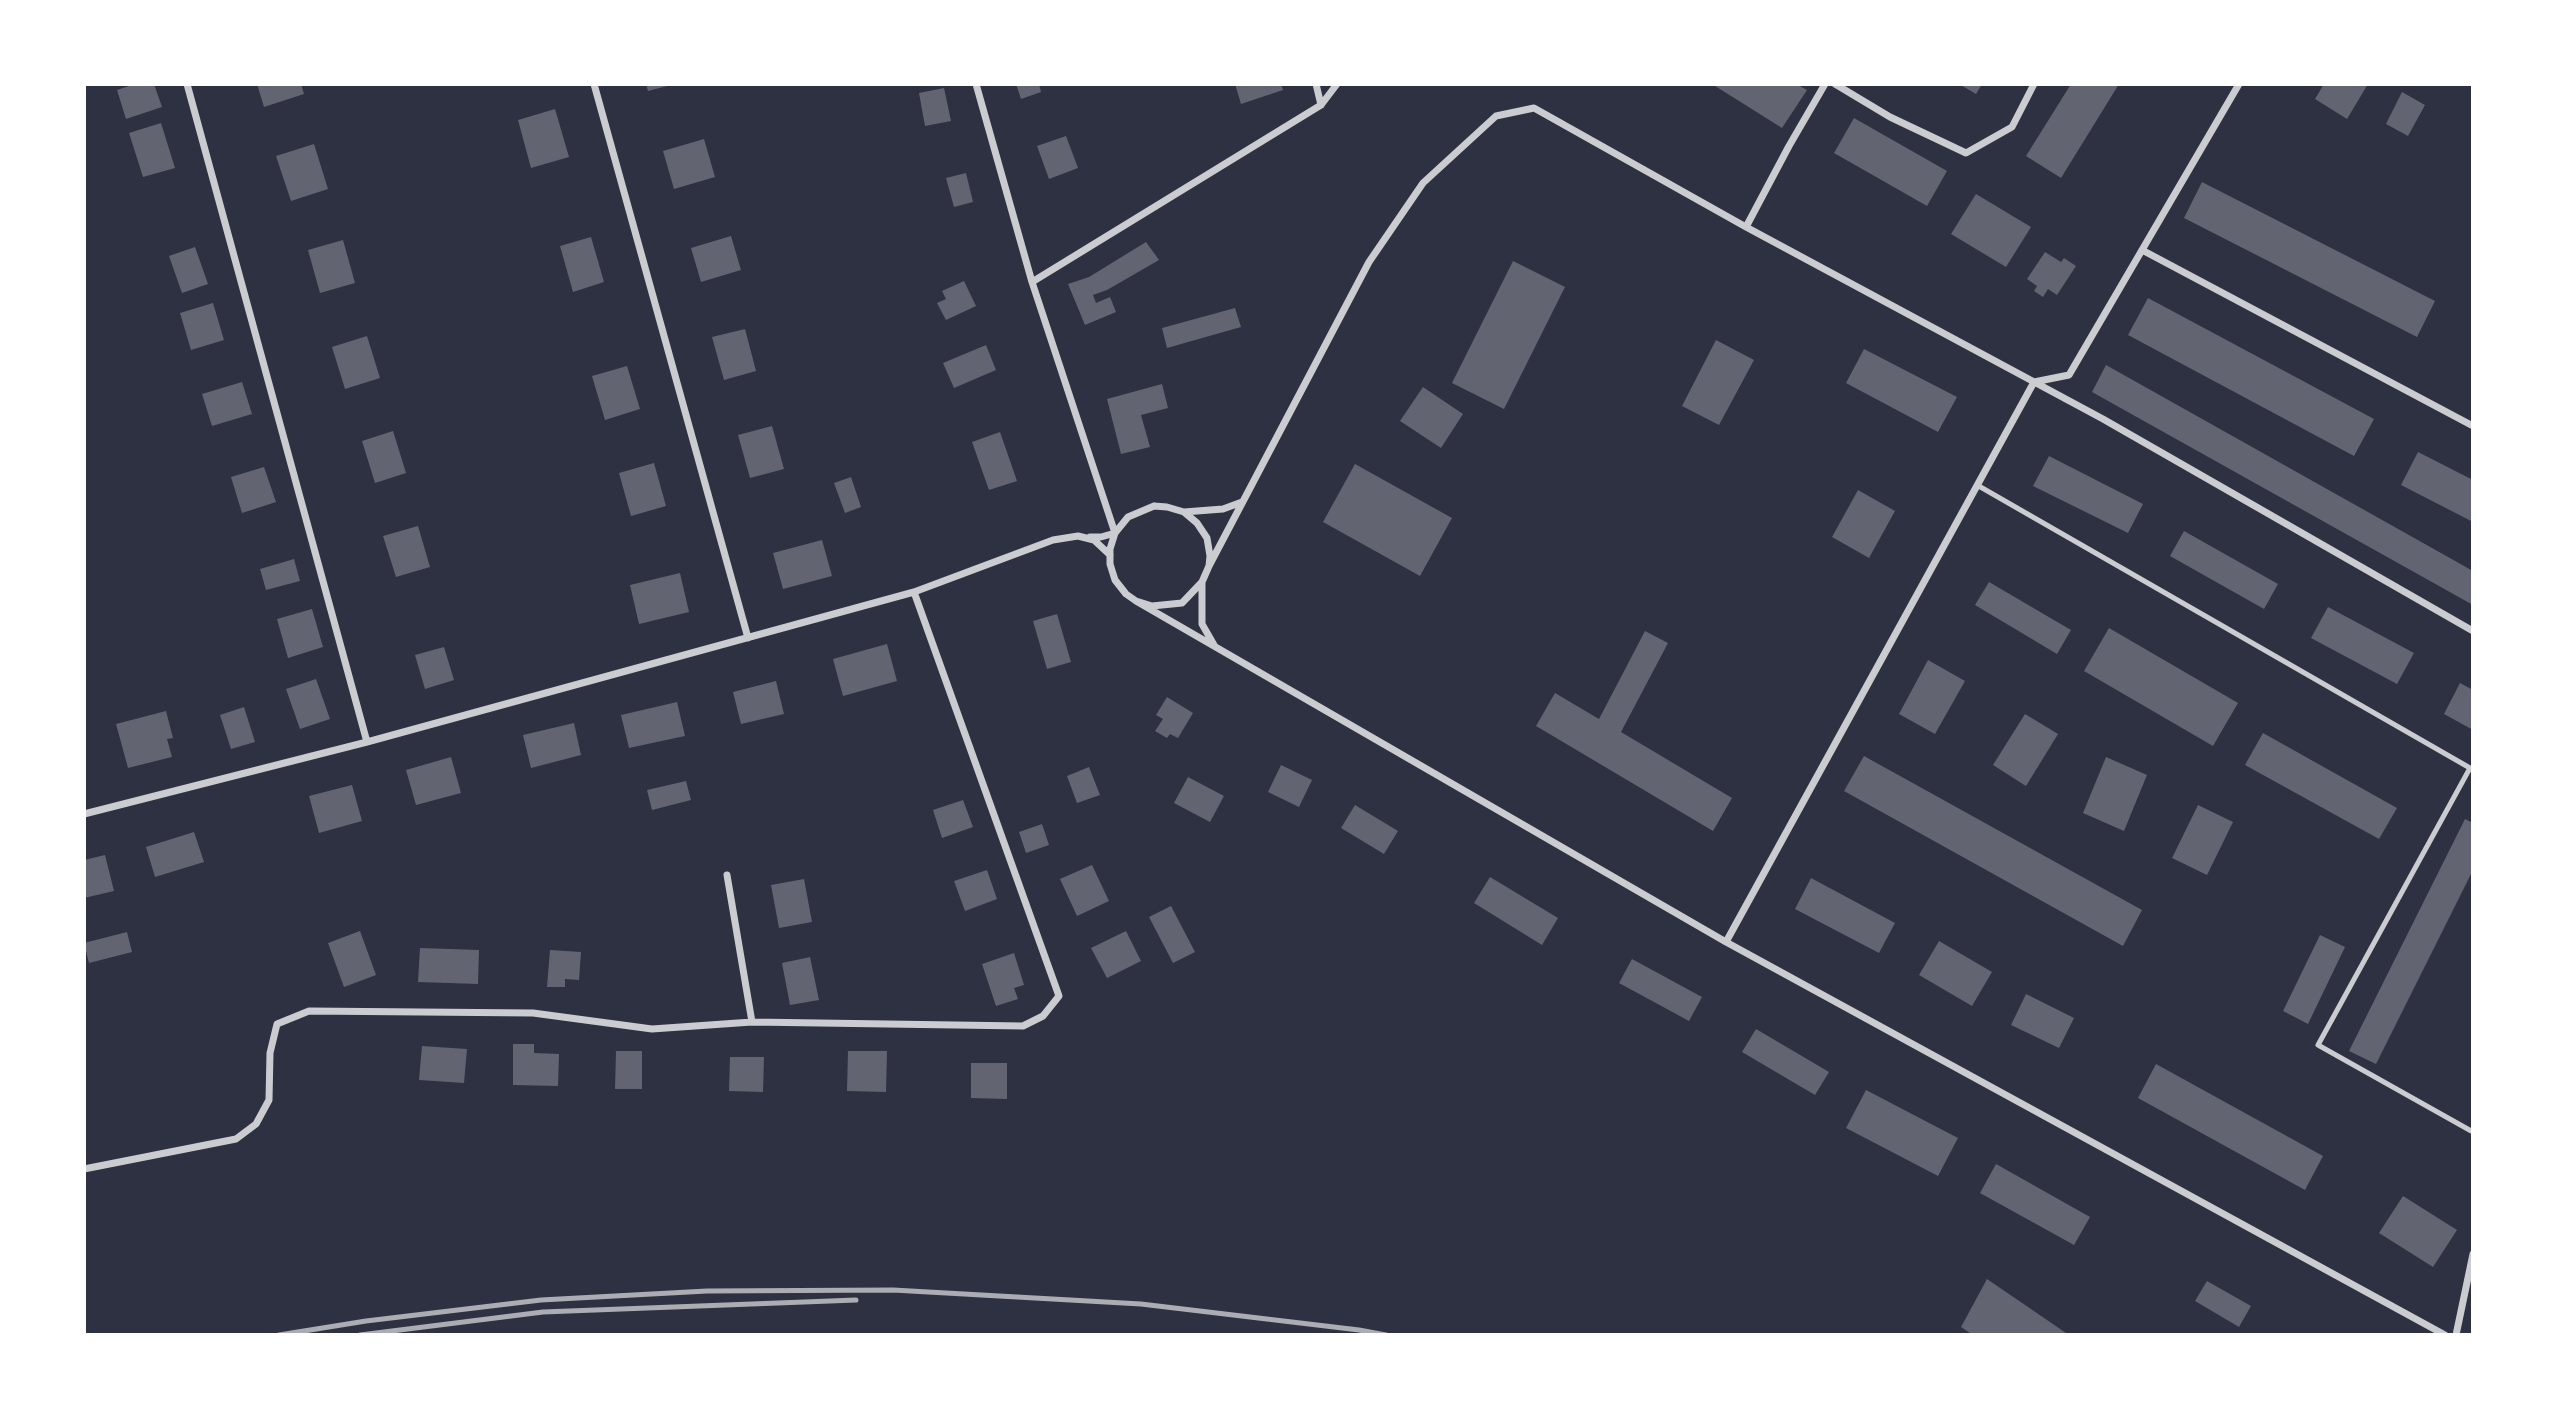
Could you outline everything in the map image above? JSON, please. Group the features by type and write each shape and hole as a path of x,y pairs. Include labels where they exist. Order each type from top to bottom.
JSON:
{"street":[{"path":"187,84 367,742"},
{"path":"594,84 748,638"},
{"path":"976,84 1032,282 1115,533"},
{"path":"1316,84 1321,105"},
{"path":"1032,282 1321,105 1337,84"},
{"path":"1746,227 1825,84"},
{"path":"1835,84 1890,117 1966,153 2012,127 2034,84"},
{"path":"2034,382 2070,375 2239,84"},
{"path":"1136,601 1153,606 1182,603 1202,582 1369,262 1423,183 1496,116 1534,108 1746,227 2103,419 2473,631"},
{"path":"2142,250 2473,426"},
{"path":"1726,942 2034,382"},
{"path":"1243,501 1223,509 1184,512 1154,506 1128,517 1115,533 1110,555 1115,580 1126,594 1136,601 1726,942 2445,1335"},
{"path":"1184,512 1197,523 1207,538 1209,566"},
{"path":"84,814 367,742 914,592 1053,540 1078,536 1101,537 1115,533"},
{"path":"1078,536 1094,540 1110,555"},
{"path":"1202,582 1202,624 1214,645"},
{"path":"84,1170 236,1139 256,1124 269,1100 270,1053 277,1024 309,1011 533,1013 652,1029 752,1022 1023,1026 1043,1016 1059,996 914,592"},
{"path":"727,874 752,1022"},
{"path":"2456,1335 2473,1254"}],"lane":[{"path":"1977,485 2471,769 2318,1045 2473,1132"}],"building":[{"path":"135,84 154,84 162,107 126,119 117,90"},
{"path":"257,84 301,84 304,94 264,107"},
{"path":"646,84 671,84 671,85 648,91"},
{"path":"1016,84 1039,84 1041,92 1021,99"},
{"path":"1235,84 1281,84 1283,90 1241,104"},
{"path":"1712,84 1796,84 1807,90 1782,128"},
{"path":"1959,84 1982,84 1976,94"},
{"path":"2071,84 2119,84 2061,178 2026,156"},
{"path":"2324,84 2368,84 2347,119 2315,99"},
{"path":"944,88 951,121 925,126 919,93"},
{"path":"2402,92 2425,105 2408,136 2386,124"},
{"path":"555,109 569,157 531,168 518,120"},
{"path":"1854,118 1947,171 1927,206 1834,153"},
{"path":"161,123 175,168 143,177 129,133"},
{"path":"1066,136 1078,168 1049,179 1037,146"},
{"path":"704,139 715,177 674,189 663,151"},
{"path":"314,144 328,189 291,201 276,156"},
{"path":"966,173 973,202 954,207 946,178"},
{"path":"2202,182 2435,301 2417,337 2184,218"},
{"path":"1976,194 2031,227 2006,267 1951,234"},
{"path":"731,236 741,270 701,282 691,248"},
{"path":"591,237 604,282 573,292 560,246"},
{"path":"343,240 355,283 320,293 308,250"},
{"path":"1146,242 1159,260 1107,290 1093,295 1096,303 1110,297 1116,312 1085,325 1068,284 1089,277"},
{"path":"195,247 208,284 182,293 169,256"},
{"path":"2045,252 2061,262 2064,258 2076,266 2057,295 2048,289 2043,297 2034,291 2037,286 2027,279"},
{"path":"1513,261 1565,287 1504,409 1452,383"},
{"path":"964,281 976,306 946,320 937,303 946,299 942,291"},
{"path":"2148,298 2374,419 2354,456 2128,335"},
{"path":"213,303 224,340 191,350 180,313"},
{"path":"1235,308 1241,327 1167,348 1162,328"},
{"path":"745,329 756,371 724,380 712,337"},
{"path":"367,336 380,378 345,389 332,347"},
{"path":"1716,340 1754,360 1719,425 1682,406"},
{"path":"986,345 996,370 954,388 943,363"},
{"path":"1864,349 1957,397 1938,432 1846,383"},
{"path":"2106,365 2473,571 2473,605 2092,392"},
{"path":"627,366 640,409 605,420 592,376"},
{"path":"242,382 252,414 212,426 202,394"},
{"path":"1162,384 1168,408 1141,415 1150,447 1121,454 1107,399"},
{"path":"1423,387 1463,414 1441,448 1400,421"},
{"path":"772,426 784,469 750,478 738,435"},
{"path":"393,431 406,473 375,483 362,441"},
{"path":"1000,432 1017,481 989,490 972,442"},
{"path":"2418,452 2473,480 2473,522 2401,485"},
{"path":"2049,456 2143,504 2128,533 2033,486"},
{"path":"654,463 666,506 631,516 619,473"},
{"path":"1355,464 1452,518 1420,576 1323,522"},
{"path":"264,467 276,502 242,513 231,477"},
{"path":"851,477 861,507 845,513 834,483"},
{"path":"1858,490 1895,511 1869,558 1832,537"},
{"path":"418,526 430,567 396,577 383,536"},
{"path":"2184,531 2278,584 2264,609 2170,556"},
{"path":"822,540 832,576 783,589 773,553"},
{"path":"294,559 300,581 266,590 260,569"},
{"path":"680,573 689,612 639,624 630,585"},
{"path":"1989,582 2071,630 2057,654 1975,605"},
{"path":"2328,607 2414,653 2397,684 2311,638"},
{"path":"312,609 323,647 288,658 277,619"},
{"path":"1057,614 1071,662 1047,669 1033,621"},
{"path":"2109,628 2238,703 2213,746 2084,671"},
{"path":"1645,631 1668,643 1621,732 1732,798 1713,831 1536,726 1555,693 1599,719"},
{"path":"887,644 897,681 843,696 833,659"},
{"path":"444,647 454,680 425,689 415,655"},
{"path":"1928,660 1965,681 1935,734 1899,714"},
{"path":"316,679 330,719 300,729 286,689"},
{"path":"776,681 784,714 741,724 733,692"},
{"path":"2460,683 2473,690 2473,730 2444,714"},
{"path":"1167,697 1193,713 1178,738 1170,734 1167,738 1155,731 1163,719 1156,715"},
{"path":"677,702 685,736 629,748 621,715"},
{"path":"244,707 255,742 231,749 220,715"},
{"path":"166,711 173,738 167,739 172,757 128,768 116,724"},
{"path":"2025,714 2058,734 2026,786 1993,765"},
{"path":"574,723 581,755 531,768 523,735"},
{"path":"2263,733 2397,808 2379,839 2245,765"},
{"path":"1864,756 2142,910 2123,946 1844,791"},
{"path":"451,757 461,793 416,805 406,770"},
{"path":"2106,757 2147,775 2124,831 2083,813"},
{"path":"1281,765 1312,780 1299,807 1268,792"},
{"path":"1089,767 1100,795 1077,803 1067,776"},
{"path":"1188,777 1224,796 1210,822 1174,803"},
{"path":"686,781 691,800 652,810 647,790"},
{"path":"352,785 362,821 319,833 309,796"},
{"path":"963,800 973,827 942,838 933,810"},
{"path":"1355,805 1398,831 1384,854 1341,828"},
{"path":"2198,805 2233,822 2207,875 2172,858"},
{"path":"2465,819 2473,823 2473,870 2376,1064 2349,1051"},
{"path":"1042,824 1049,845 1026,853 1019,832"},
{"path":"194,832 204,862 155,877 146,847"},
{"path":"105,855 114,891 84,898 84,860"},
{"path":"1092,865 1109,901 1077,916 1060,879"},
{"path":"987,870 997,899 965,911 954,881"},
{"path":"1490,877 1558,918 1542,945 1474,903"},
{"path":"1811,878 1895,923 1879,953 1795,909"},
{"path":"804,879 812,922 779,928 771,885"},
{"path":"1171,906 1195,952 1173,963 1149,917"},
{"path":"360,931 376,975 344,987 328,943"},
{"path":"1126,931 1141,961 1107,978 1091,948"},
{"path":"127,932 132,952 89,963 84,943"},
{"path":"2320,935 2345,947 2308,1024 2283,1011"},
{"path":"1939,941 1992,972 1972,1006 1919,975"},
{"path":"420,948 479,950 478,984 418,982"},
{"path":"550,950 581,952 579,980 565,979 565,987 547,987"},
{"path":"1014,953 1024,985 1014,988 1018,999 996,1006 982,964"},
{"path":"810,957 819,1000 790,1005 782,963"},
{"path":"1632,959 1702,997 1689,1021 1619,983"},
{"path":"2026,994 2074,1018 2059,1048 2011,1025"},
{"path":"1756,1029 1829,1072 1815,1095 1742,1052"},
{"path":"513,1044 534,1044 534,1053 559,1054 558,1086 513,1085"},
{"path":"422,1046 467,1049 464,1083 419,1080"},
{"path":"616,1051 642,1051 642,1089 615,1089"},
{"path":"848,1051 887,1051 886,1092 847,1091"},
{"path":"730,1057 764,1057 763,1092 729,1091"},
{"path":"971,1063 1007,1063 1007,1099 971,1098"},
{"path":"2156,1064 2323,1156 2305,1190 2138,1098"},
{"path":"1866,1090 1958,1138 1938,1176 1846,1128"},
{"path":"1996,1164 2090,1217 2074,1245 1980,1193"},
{"path":"2403,1196 2457,1230 2433,1267 2379,1233"},
{"path":"1987,1279 2069,1335 1973,1335 1961,1327"},
{"path":"2207,1281 2251,1306 2239,1327 2195,1301"}],"railway":[{"path":"279,1335 366,1321 541,1300 707,1291 893,1290 1141,1304 1386,1335"},
{"path":"360,1335 543,1312 856,1300"}]}
